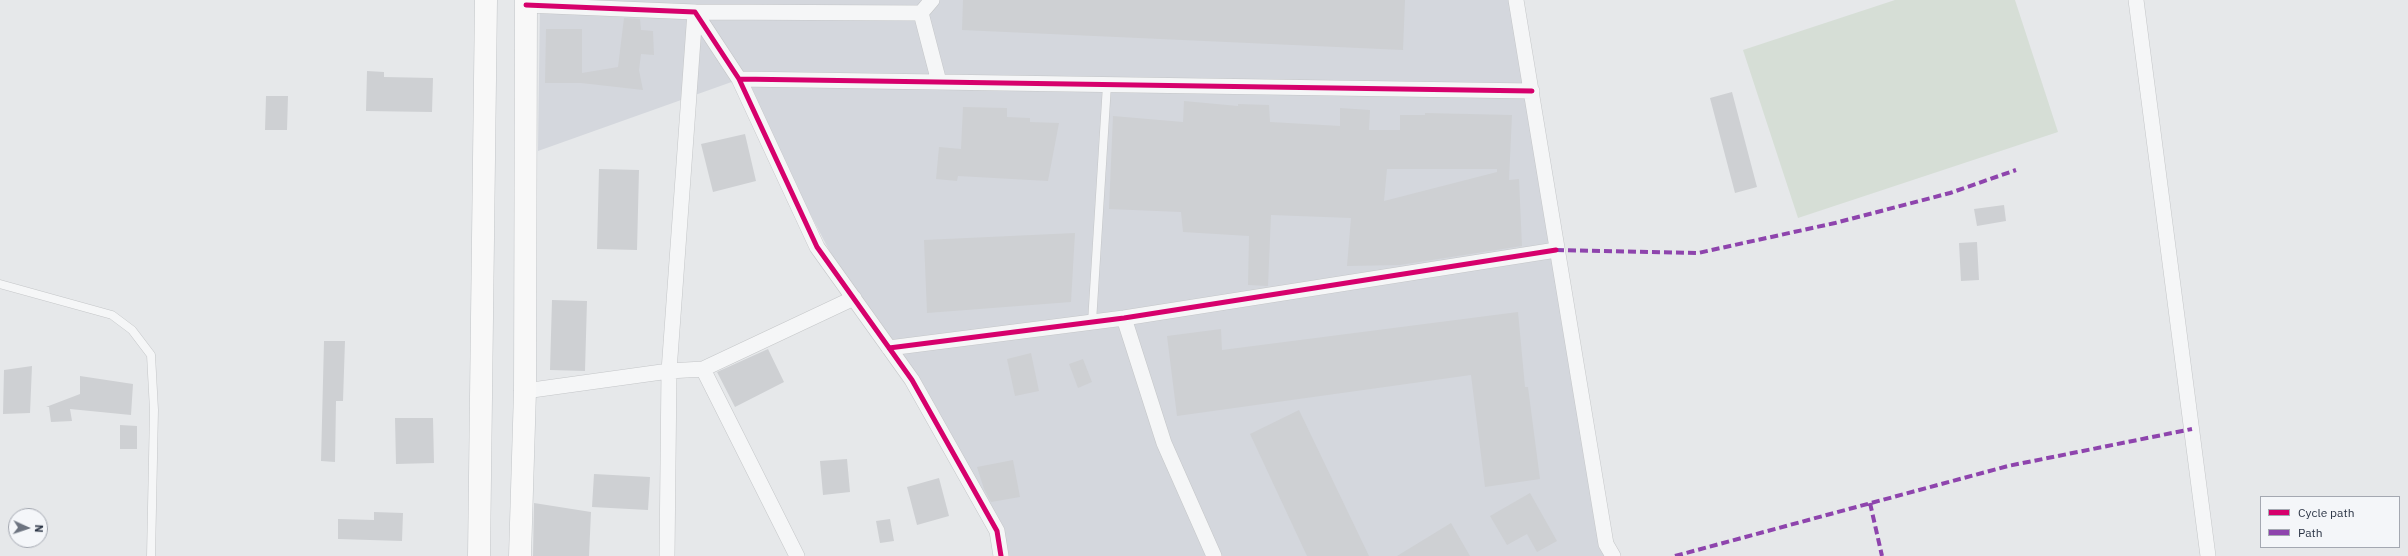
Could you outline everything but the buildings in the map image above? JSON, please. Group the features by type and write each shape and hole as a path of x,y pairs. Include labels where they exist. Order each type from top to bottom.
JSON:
{"main road":[{"path":"478,556 486,0"},
{"path":"520,556 525,391 526,2"}],"street":[{"path":"921,13 932,0"},
{"path":"1516,0 1532,92 1556,250 1606,544 1613,556"},
{"path":"2136,0 2208,556"},
{"path":"526,2 695,12 720,6 821,6 921,13"},
{"path":"695,12 740,79 817,247 912,380 997,531 1001,556"},
{"path":"667,556 669,371 695,12"},
{"path":"921,13 939,82"},
{"path":"740,79 1532,92"},
{"path":"889,348 1124,318 1556,250"},
{"path":"525,391 669,371 703,369 854,298"},
{"path":"1124,318 1164,443 1214,556"},
{"path":"703,369 797,556"}],"lane":[{"path":"1092,322 1107,85"},
{"path":"0,284 112,315 132,330 151,355 154,410 151,556"}],"shaded area":[{"path":"540,0 1516,0 1615,556 1001,556 997,531 854,298 740,79 538,151"},
{"path":"1895,0 2015,0 2058,132 1798,218 1743,50"}],"marked path":[{"path":"1556,250 1698,253 1835,223 1950,193 2016,170"},
{"path":"1675,556 2008,466 2192,429"},
{"path":"1870,503 1882,556"}],"cycle path":[{"path":"526,5 695,12 739,79 817,247 912,380 997,531 1001,556"},
{"path":"739,79 1532,91"},
{"path":"889,348 1124,318 1556,250"}]}
